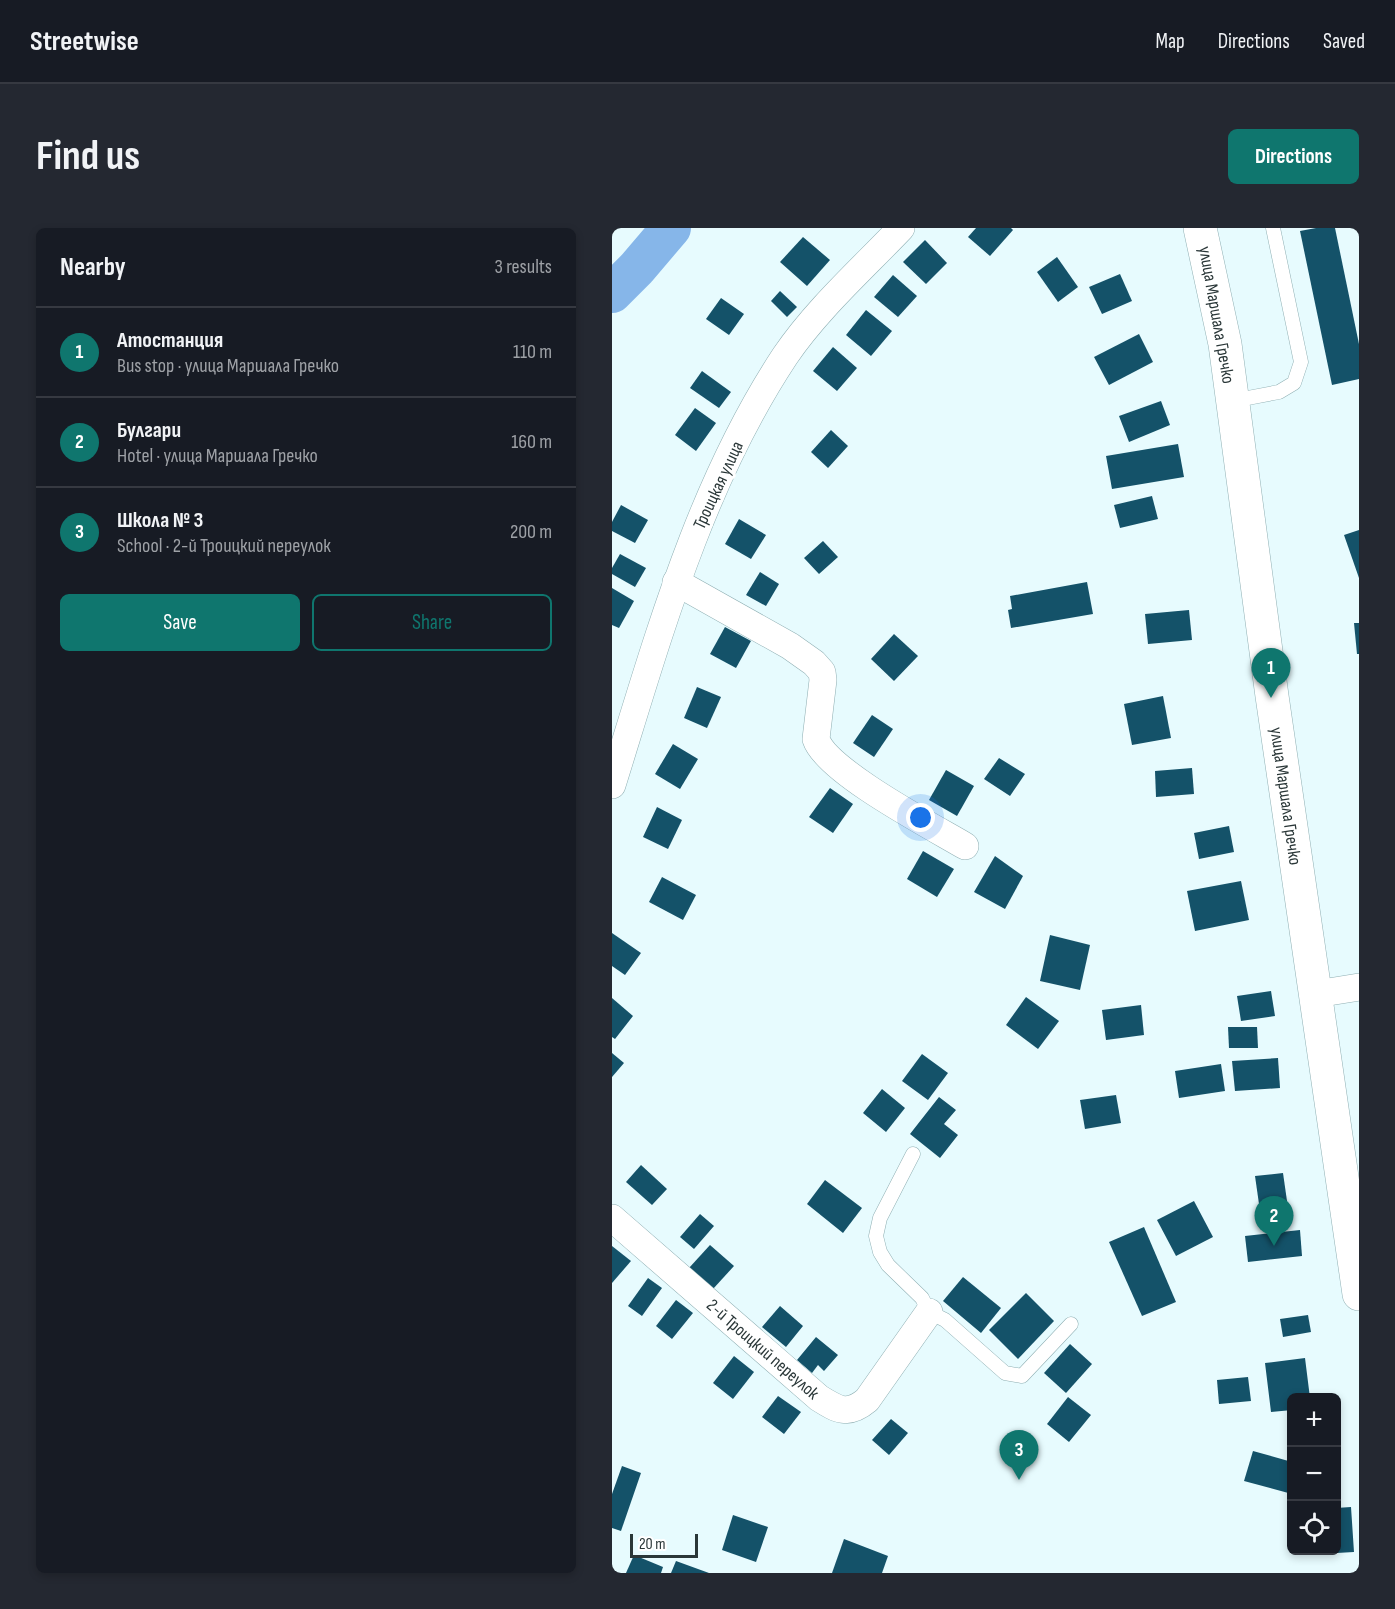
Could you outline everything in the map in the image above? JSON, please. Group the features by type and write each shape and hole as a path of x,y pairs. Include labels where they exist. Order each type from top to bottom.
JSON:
{"main road":[{"name":"улица Маршала Гречко","path":"1200,228 1219,310 1272,696 1359,1294"}],"street":[{"name":"Троицкая улица","path":"612,785 618,744 676,582 725,464 786,356 811,322 901,228"},
{"path":"676,582 790,646 814,663 822,672 823,680 816,739 824,755 862,784 965,846"},
{"path":"1316,994 1359,987"},
{"name":"2-й Троицкий переулок","path":"612,1218 819,1398 833,1407 846,1411 858,1408 867,1400 929,1312"}],"lane":[{"path":"1232,401 1280,392 1294,383 1301,362 1273,228"},
{"path":"913,1154 880,1218 876,1236 880,1251 888,1265 922,1298 929,1312 945,1320 1005,1373 1022,1376 1071,1324"}],"building":[{"path":"976,228 1011,228 1013,230 990,256 968,237"},
{"path":"1335,228 1359,344 1359,379 1332,385 1300,231"},
{"path":"803,237 830,260 807,286 780,262"},
{"path":"925,240 947,263 926,284 903,262"},
{"path":"1057,257 1078,287 1058,302 1037,272"},
{"path":"1120,274 1132,301 1102,314 1089,287"},
{"path":"893,275 917,296 898,317 874,297"},
{"path":"780,291 797,307 787,317 771,301"},
{"path":"721,298 744,314 729,335 706,319"},
{"path":"866,310 892,331 871,356 846,335"},
{"path":"1139,334 1153,362 1109,385 1094,357"},
{"path":"833,347 857,368 837,391 813,371"},
{"path":"702,371 731,392 719,408 690,388"},
{"path":"1161,401 1170,425 1129,442 1119,416"},
{"path":"695,408 716,423 696,451 675,435"},
{"path":"831,430 848,446 828,468 811,452"},
{"path":"1178,444 1184,477 1112,489 1106,456"},
{"path":"1152,496 1158,519 1120,528 1114,505"},
{"path":"621,505 648,520 635,543 612,531 612,522"},
{"path":"739,519 766,535 751,559 725,544"},
{"path":"1359,530 1359,578 1344,535"},
{"path":"823,541 838,557 819,574 804,558"},
{"path":"620,554 646,568 635,587 612,574 612,568"},
{"path":"760,572 779,584 766,606 746,595"},
{"path":"1087,582 1093,614 1011,628 1008,610 1012,609 1010,596"},
{"path":"612,588 634,601 619,628 612,625"},
{"path":"1189,610 1192,640 1148,644 1145,614"},
{"path":"1354,623 1359,623 1359,654 1357,654"},
{"path":"725,627 751,641 736,668 710,654"},
{"path":"894,634 918,656 894,681 871,659"},
{"path":"697,687 721,697 707,728 684,718"},
{"path":"1163,696 1171,738 1132,745 1124,704"},
{"path":"872,715 893,729 874,757 853,743"},
{"path":"673,744 698,759 680,789 655,774"},
{"path":"999,758 1025,774 1010,796 984,779"},
{"path":"1192,768 1194,794 1156,797 1155,771"},
{"path":"946,770 974,786 957,816 929,800"},
{"path":"830,788 853,804 833,833 809,817"},
{"path":"657,807 682,820 668,849 643,837"},
{"path":"1229,826 1234,852 1199,859 1194,833"},
{"path":"923,851 954,869 937,897 907,879"},
{"path":"995,856 1023,876 1005,909 974,892"},
{"path":"662,877 696,895 683,920 649,902"},
{"path":"1241,881 1249,920 1195,931 1187,891"},
{"path":"612,933 641,953 625,975 612,966"},
{"path":"1050,935 1090,945 1080,990 1040,981"},
{"path":"1271,991 1275,1016 1241,1021 1237,996"},
{"path":"1026,997 1059,1021 1038,1049 1006,1025"},
{"path":"612,998 633,1016 615,1039 612,1037"},
{"path":"1141,1005 1144,1035 1106,1040 1102,1010"},
{"path":"1228,1027 1257,1027 1258,1048 1229,1048"},
{"path":"612,1053 624,1063 612,1077"},
{"path":"922,1054 948,1073 928,1100 902,1081"},
{"path":"1278,1058 1280,1088 1235,1091 1232,1061"},
{"path":"1221,1064 1225,1091 1179,1098 1175,1071"},
{"path":"882,1089 905,1108 886,1132 863,1113"},
{"path":"1116,1095 1121,1123 1085,1129 1080,1100"},
{"path":"939,1097 956,1110 944,1124 958,1135 940,1158 910,1134"},
{"path":"641,1165 667,1189 652,1205 626,1182"},
{"path":"1283,1173 1287,1201 1259,1204 1255,1176"},
{"path":"825,1180 862,1208 843,1233 807,1204"},
{"path":"1194,1201 1213,1237 1176,1256 1157,1220"},
{"path":"700,1214 714,1226 694,1249 680,1237"},
{"path":"1144,1227 1176,1302 1142,1316 1109,1242"},
{"path":"1300,1230 1302,1256 1248,1262 1245,1236"},
{"path":"710,1245 734,1266 713,1289 689,1268"},
{"path":"612,1246 631,1261 612,1283"},
{"path":"963,1277 1001,1308 981,1333 943,1301"},
{"path":"648,1278 662,1288 642,1316 628,1306"},
{"path":"1026,1293 1054,1321 1018,1359 989,1330"},
{"path":"676,1300 693,1313 672,1339 656,1326"},
{"path":"780,1306 803,1326 786,1347 762,1327"},
{"path":"1308,1315 1311,1332 1283,1337 1280,1319"},
{"path":"816,1337 838,1355 824,1371 818,1365 812,1373 797,1360"},
{"path":"1070,1344 1092,1364 1066,1393 1044,1373"},
{"path":"734,1356 754,1372 733,1399 713,1383"},
{"path":"1305,1358 1309,1393 1287,1393 1287,1410 1271,1412 1265,1363"},
{"path":"1248,1377 1251,1401 1219,1404 1217,1380"},
{"path":"778,1396 801,1412 784,1434 762,1417"},
{"path":"1068,1397 1091,1415 1069,1442 1047,1424"},
{"path":"891,1419 908,1433 889,1455 872,1440"},
{"path":"1253,1451 1287,1461 1287,1493 1244,1481"},
{"path":"622,1466 641,1473 621,1531 612,1528 612,1494"},
{"path":"1351,1507 1354,1552 1341,1553 1341,1508"},
{"path":"733,1515 768,1527 756,1562 722,1550"},
{"path":"844,1539 888,1556 882,1573 832,1573"},
{"path":"634,1555 663,1567 661,1573 626,1573"},
{"path":"676,1561 709,1573 671,1573"}],"waterway":[{"path":"612,293 671,228"}],"place":[{"name":"Атостанция","path":"1271,698"},
{"name":"Булгари","path":"1274,1246"},
{"name":"Школа № 3","path":"1019,1480"}]}
